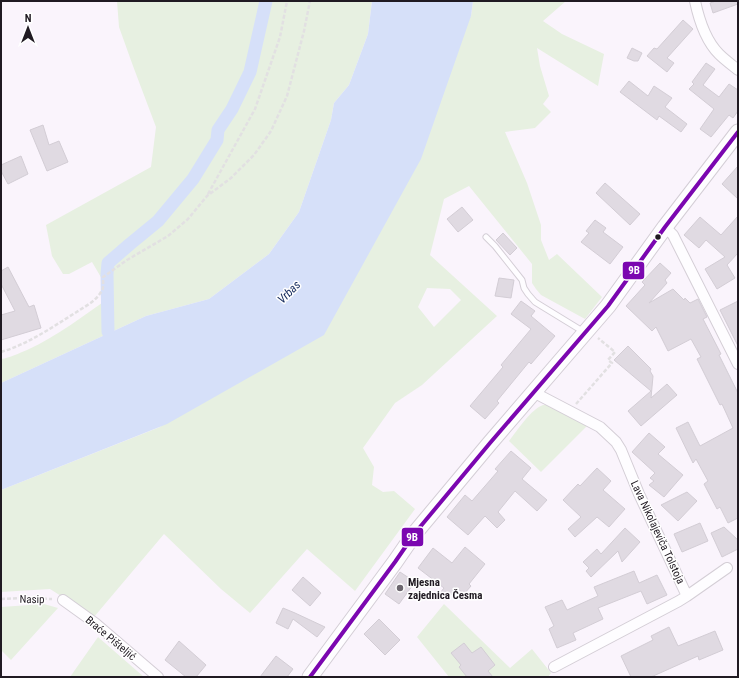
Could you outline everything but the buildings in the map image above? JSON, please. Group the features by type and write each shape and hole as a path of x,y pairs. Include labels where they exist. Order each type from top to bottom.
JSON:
{"street":[{"path":"695,1 708,39 718,53 738,70"},
{"path":"310,677 415,533 533,392 590,333 666,227 738,132"},
{"path":"666,227 673,235 738,364"},
{"name":"Lava Nikolajeviča Tolstoja","path":"533,392 600,427 616,442 687,596 554,667"},
{"path":"687,596 727,568"},
{"name":"Braće Pišteljić","path":"63,600 95,623 158,677"}],"lane":[{"path":"486,237 522,280 524,288 535,302 590,333"}],"path":[{"path":"1,352 27,342 95,300 103,291 103,277 127,260 168,236 188,219 207,196 255,109 280,37 287,1"},
{"path":"207,196 236,174 254,155 271,131 287,96 304,31 310,1"},
{"path":"569,411 594,385 612,363 608,360 615,352 590,333"},
{"name":"Nasip","path":"1,600 25,598 63,600"}],"green space":[{"path":"117,1 372,1 368,34 349,85 334,103 331,120 299,212 269,254 209,299 146,316 1,383 1,359 11,357 27,350 49,338 71,325 112,296 92,262 69,274 63,274 52,256 46,225 151,167 156,127 119,27"},
{"path":"473,1 566,1 543,21 562,34 604,54 598,86 537,48 540,66 549,96 543,104 551,112 535,128 505,132 527,183 541,225 541,240 549,260 557,254 602,297 585,319 541,295 532,283 532,264 469,186 444,199 430,255 497,316 422,385 395,403 363,448 374,467 372,485 383,492 394,491 415,509 355,591 307,549 250,613 221,589 164,534 94,617 50,589 1,592 1,490 160,427 471,16","holes":["427,288 450,289 461,300 434,327 418,307"]},
{"path":"550,405 588,425 541,472 509,441 529,416 538,407"},
{"path":"44,604 58,608 11,660 1,650 1,607"},
{"path":"444,604 510,668 532,649 551,673 548,677 449,677 417,637"},
{"path":"98,637 144,677 70,677"}],"water":[{"name":"Vrbas","path":"372,1 473,1 471,16 421,159 324,335 167,424 1,490 1,383 146,316 209,299 269,254 299,212 331,120 334,103 349,85 368,34"}],"waterway":[{"path":"108,332 108,263 158,221 193,179 217,140 218,130 232,109 250,72 266,1"}],"transit line":[{"name":"9B","path":"310,677 415,533 608,306 665,227 738,132"}],"place":[{"name":"Mjesna zajednica Česma","path":"400,588"}]}
